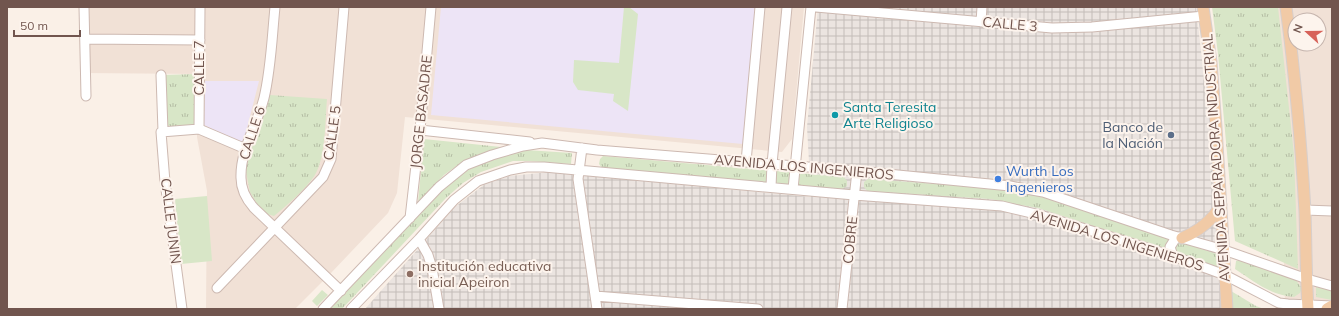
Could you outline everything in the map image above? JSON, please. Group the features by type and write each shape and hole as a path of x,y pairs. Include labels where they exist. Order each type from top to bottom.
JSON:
{"main road":[{"path":"1286,7 1295,74 1305,210 1308,307"},
{"name":"AVENIDA SEPARADORA INDUSTRIAL","path":"1204,12 1211,62 1227,309"},
{"path":"1180,237 1196,232 1208,223 1221,205"},
{"path":"1327,309 1332,306"}],"street":[{"path":"84,7 86,96"},
{"name":"CALLE 7","path":"199,129 200,7"},
{"name":"CALLE 6","path":"274,7 269,70 264,96 241,166 240,179 245,195 254,208 341,291"},
{"name":"CALLE 5","path":"217,288 323,177 331,159 344,7"},
{"name":"JORGE BASADRE","path":"410,218 420,130 431,7"},
{"path":"746,162 760,7"},
{"path":"771,188 787,7"},
{"path":"793,190 811,7"},
{"name":"CALLE 3","path":"816,7 1052,28 1092,27 1204,12"},
{"path":"981,22 982,7"},
{"path":"84,39 200,40"},
{"name":"CALLE JUNIN","path":"161,74 165,182 182,309"},
{"path":"162,132 199,129 246,149"},
{"path":"420,130 542,143"},
{"name":"AVENIDA LOS INGENIEROS","path":"323,309 440,187 466,166 492,155 523,146 542,143 582,148 857,171 1010,186 1043,192 1224,250 1307,280 1332,286"},
{"path":"582,148 578,179 596,309"},
{"name":"AVENIDA LOS INGENIEROS","path":"351,309 419,239 454,200 478,181 510,170 526,167 544,167 793,190 1002,206 1040,215 1173,256 1225,275 1279,303 1308,307 1332,306"},
{"name":"COBRE","path":"842,309 857,171"},
{"path":"1305,210 1332,211"},
{"path":"1173,256 1170,247 1175,239 1180,237"},
{"path":"419,239 428,255 432,268 439,309"},
{"path":"595,296 758,309"}],"shaded area":[{"path":"81,7 804,7 792,139 782,152 405,117 397,193 388,213 295,309 206,309 207,191 197,137 198,74 82,73"},
{"path":"441,7 755,7 743,144 431,115"},
{"path":"818,7 1196,7 1216,182 1223,309 365,309 455,207 485,184 509,176 550,172 811,197 807,127"},
{"path":"1255,7 1332,7 1332,309 1285,309 1283,221"},
{"path":"205,81 259,81 243,144 204,125"}],"green space":[{"path":"624,7 629,7 638,14 628,111 613,101 614,94 578,90 573,82 574,60 619,63"},
{"path":"1212,7 1278,7 1294,154 1298,269 1235,241 1218,54"},
{"path":"196,74 194,124 164,128 163,75"},
{"path":"270,95 327,99 323,148 319,167 307,186 274,216 267,214 257,204 250,192 246,172 248,159"},
{"path":"424,139 501,147 462,162 444,175 418,202"},
{"path":"526,150 572,153 571,164 513,161 481,172 463,183 446,198 342,309 330,309 452,180 482,163 508,154"},
{"path":"603,156 844,177 847,181 847,186 842,189 602,168 599,164 600,159"},
{"path":"868,179 991,188 1041,197 1173,239 1168,250 1038,208 990,199 867,191 864,187 864,182"},
{"path":"207,196 212,261 181,264 175,199"},
{"path":"1177,241 1217,254 1218,267 1174,251"},
{"path":"1239,260 1295,279 1302,288 1300,293 1294,297 1277,294 1270,291 1235,269 1236,261"},
{"path":"1316,287 1332,290 1332,300 1316,297"},
{"path":"322,290 328,295 317,306 312,301"},
{"path":"1231,291 1256,306 1264,309 1232,309"}],"place":[{"name":"Santa Teresita Arte Religioso","path":"835,115"},
{"name":"Banco de la Nación","path":"1171,135"},
{"name":"Wurth Los Ingenieros","path":"998,179"},
{"name":"Institución educativa inicial Apeiron","path":"410,274"}]}
